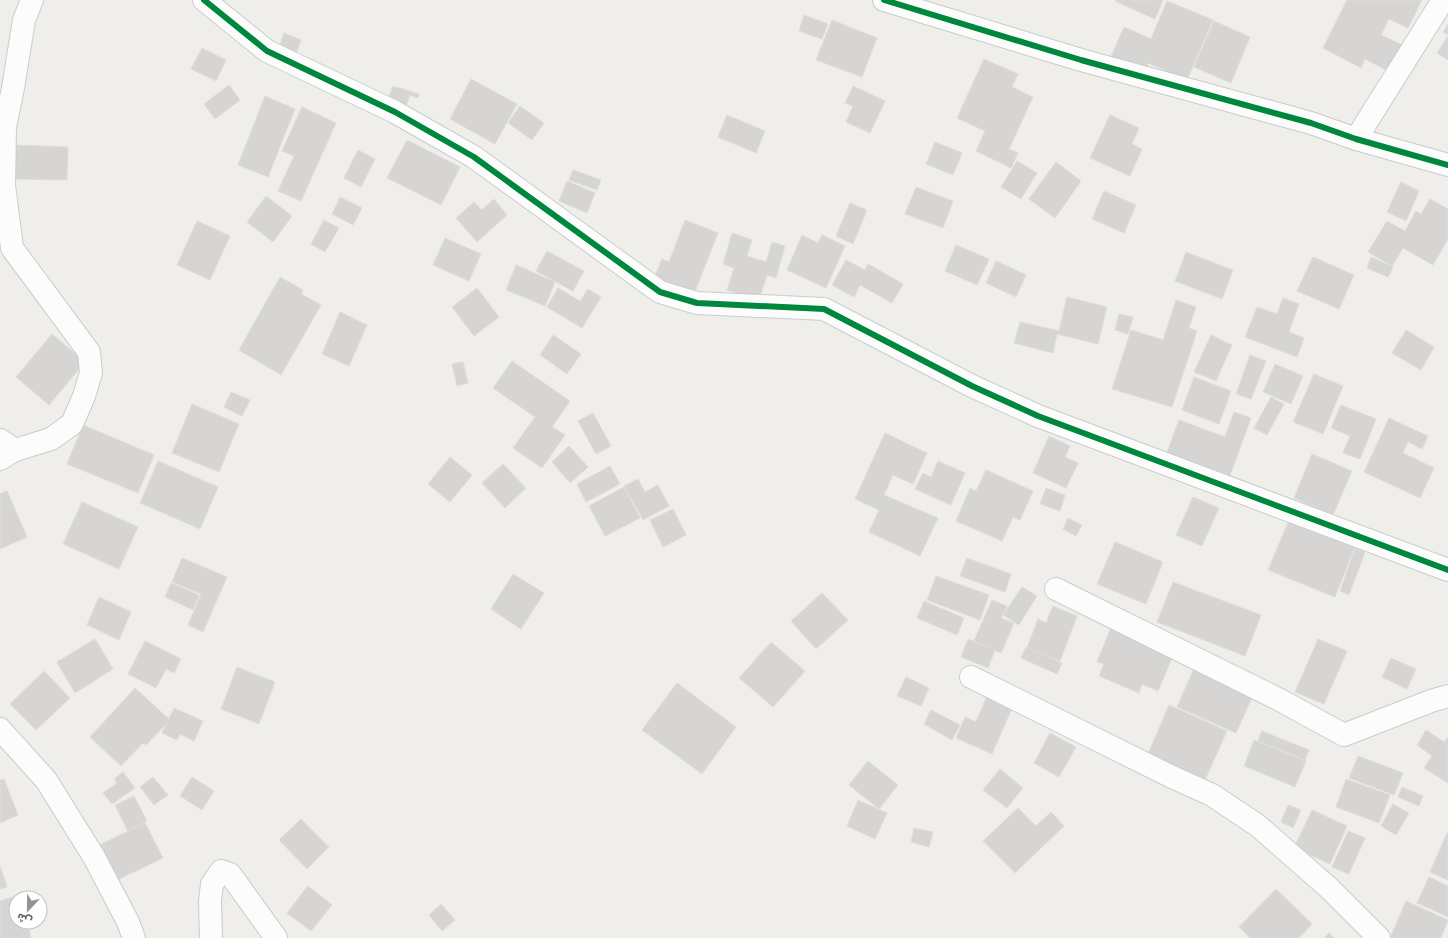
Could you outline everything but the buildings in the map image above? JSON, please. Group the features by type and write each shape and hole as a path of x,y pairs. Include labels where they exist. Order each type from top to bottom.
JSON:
{"street":[{"path":"5,449 51,439 72,424 84,396 91,373 89,352 12,248 4,185 5,127 24,20 32,0"},
{"path":"204,0 267,51 395,112 474,158 660,292 697,303 824,309 972,386 1038,416 1448,570"},
{"path":"884,0 1081,60 1311,123 1356,139 1448,165"},
{"path":"1356,139 1443,0"},
{"path":"1056,589 1280,700 1344,735 1431,701 1448,696"},
{"path":"971,677 1170,776 1212,795 1257,825 1328,888 1379,938"},
{"path":"0,729 46,780 94,857 128,922 134,938"},
{"path":"211,938 210,901 212,884 221,871 230,874 276,938"}],"cycle path":[{"path":"204,0 267,51 395,112 474,157 660,292 697,303 824,309 972,386 1038,416 1448,570"},
{"path":"884,0 1081,60 1311,123 1356,139 1448,165"}]}
